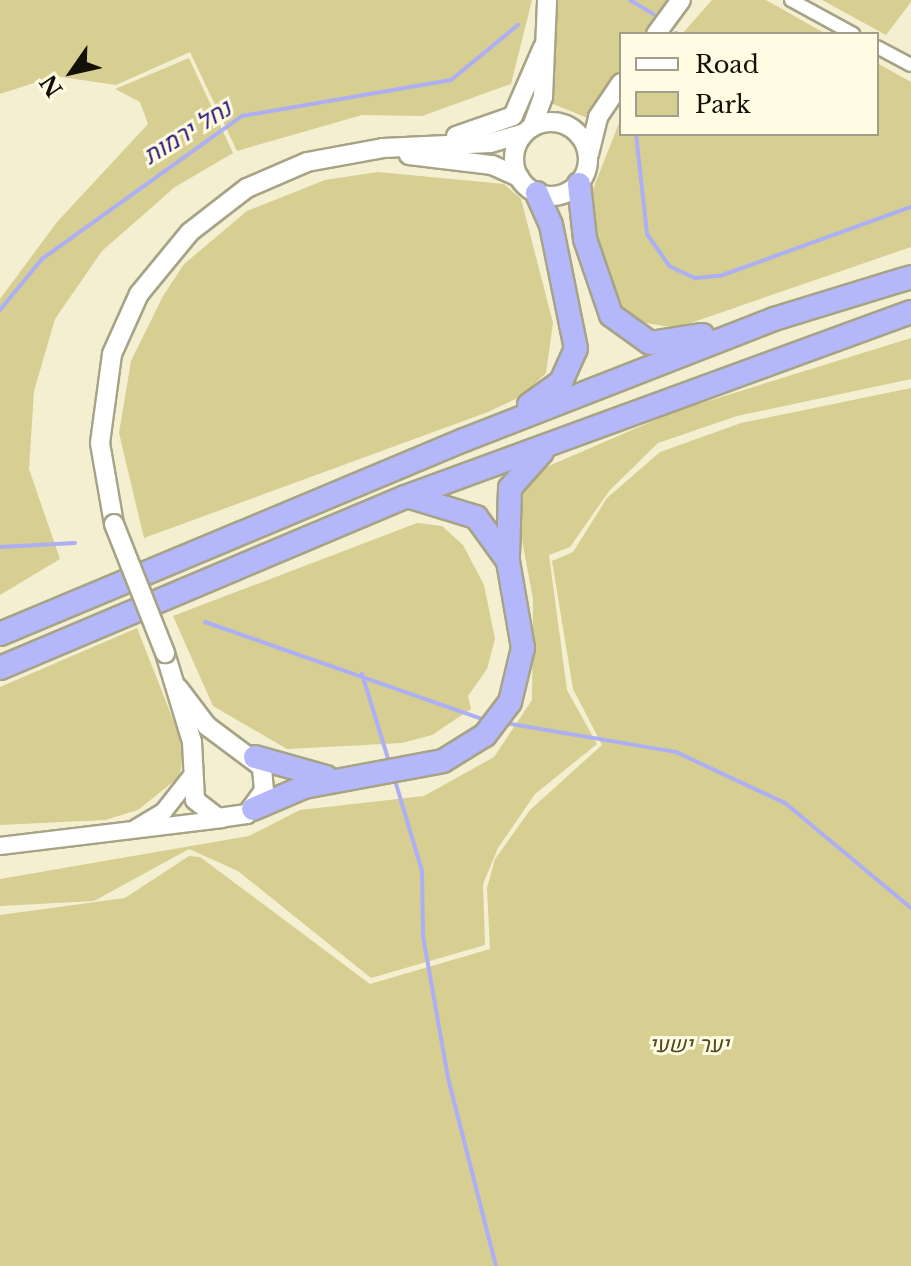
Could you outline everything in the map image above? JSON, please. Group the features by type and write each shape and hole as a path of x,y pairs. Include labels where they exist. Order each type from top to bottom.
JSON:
{"highway":[{"path":"579,184 596,285 628,334 673,342 774,319 911,277"},
{"path":"464,440 532,404 572,368 576,330 537,193"},
{"path":"0,668 405,497 575,432 911,312"},
{"path":"0,634 464,440 774,319"},
{"path":"253,809 290,791 443,761 499,720 521,676 523,648 508,561 506,508 514,479 575,432"},
{"path":"405,497 476,517 508,561"},
{"path":"245,751 292,773 347,779"}],"main road":[{"path":"519,177 514,157 543,97 547,0"},
{"path":"657,32 681,0"},
{"path":"178,688 207,726 245,751 265,783 253,809 222,819 200,807 178,688 114,524 100,414 112,354 139,294 228,200 284,169 504,122 527,95 543,47"},
{"path":"354,153 473,162 519,177 537,193 559,195 579,184 598,117 619,86"},
{"path":"397,147 490,143 528,130 569,126 588,156"},
{"path":"192,772 210,749 245,751"}],"street":[{"path":"791,0 849,32"},
{"path":"879,48 911,65"},
{"path":"120,833 156,817 192,772"},
{"path":"0,846 222,819"}],"green space":[{"path":"0,0 532,0 511,84 422,116 362,115 237,151 190,52 116,85 55,76 0,94"},
{"path":"552,0 670,0 646,32 619,32 619,71 590,119 546,101"},
{"path":"712,0 766,0 822,32 684,32"},
{"path":"822,0 911,0 911,2 886,35"},
{"path":"189,58 233,153 175,187 102,251 55,319 34,391 29,469 60,559 0,595 0,299 57,222 148,124 140,102 115,89"},
{"path":"879,64 911,82 911,247 676,328 622,319 586,207 619,123 619,136 879,136"},
{"path":"378,172 504,184 521,199 553,323 546,373 522,396 488,412 144,538 119,433 131,361 163,296 184,264 247,211 325,180"},
{"path":"911,338 911,379 737,416 658,443 610,490 570,547 549,555 567,690 597,744 535,794 498,848 483,884 485,945 371,978 238,871 189,849 94,901 0,906 0,879 249,836 300,810 424,796 494,757 532,700 533,599 515,502 544,468 676,411"},
{"name":"יער ישעי","path":"911,388 911,1266 0,1266 0,915 125,898 189,856 200,857 370,984 490,949 487,888 495,859 530,810 602,745 573,689 552,561 573,552 607,498 660,452 741,423"},
{"path":"417,523 442,526 463,545 484,585 495,639 487,669 468,696 471,709 432,735 402,743 287,749 213,706 173,616"},
{"path":"137,628 185,750 179,777 138,810 105,820 0,825 0,687"}],"waterway":[{"path":"630,0 653,14"},
{"name":"נחל ירמות","path":"0,310 42,259 242,116 451,80 518,25"},
{"path":"636,136 647,234 669,266 695,278 720,276 911,207"},
{"path":"0,547 75,543"},
{"path":"205,622 488,721"},
{"path":"362,674 390,765"},
{"path":"505,723 676,752 785,803 911,908"},
{"path":"394,777 422,871 423,936 448,1078 496,1266"}]}
